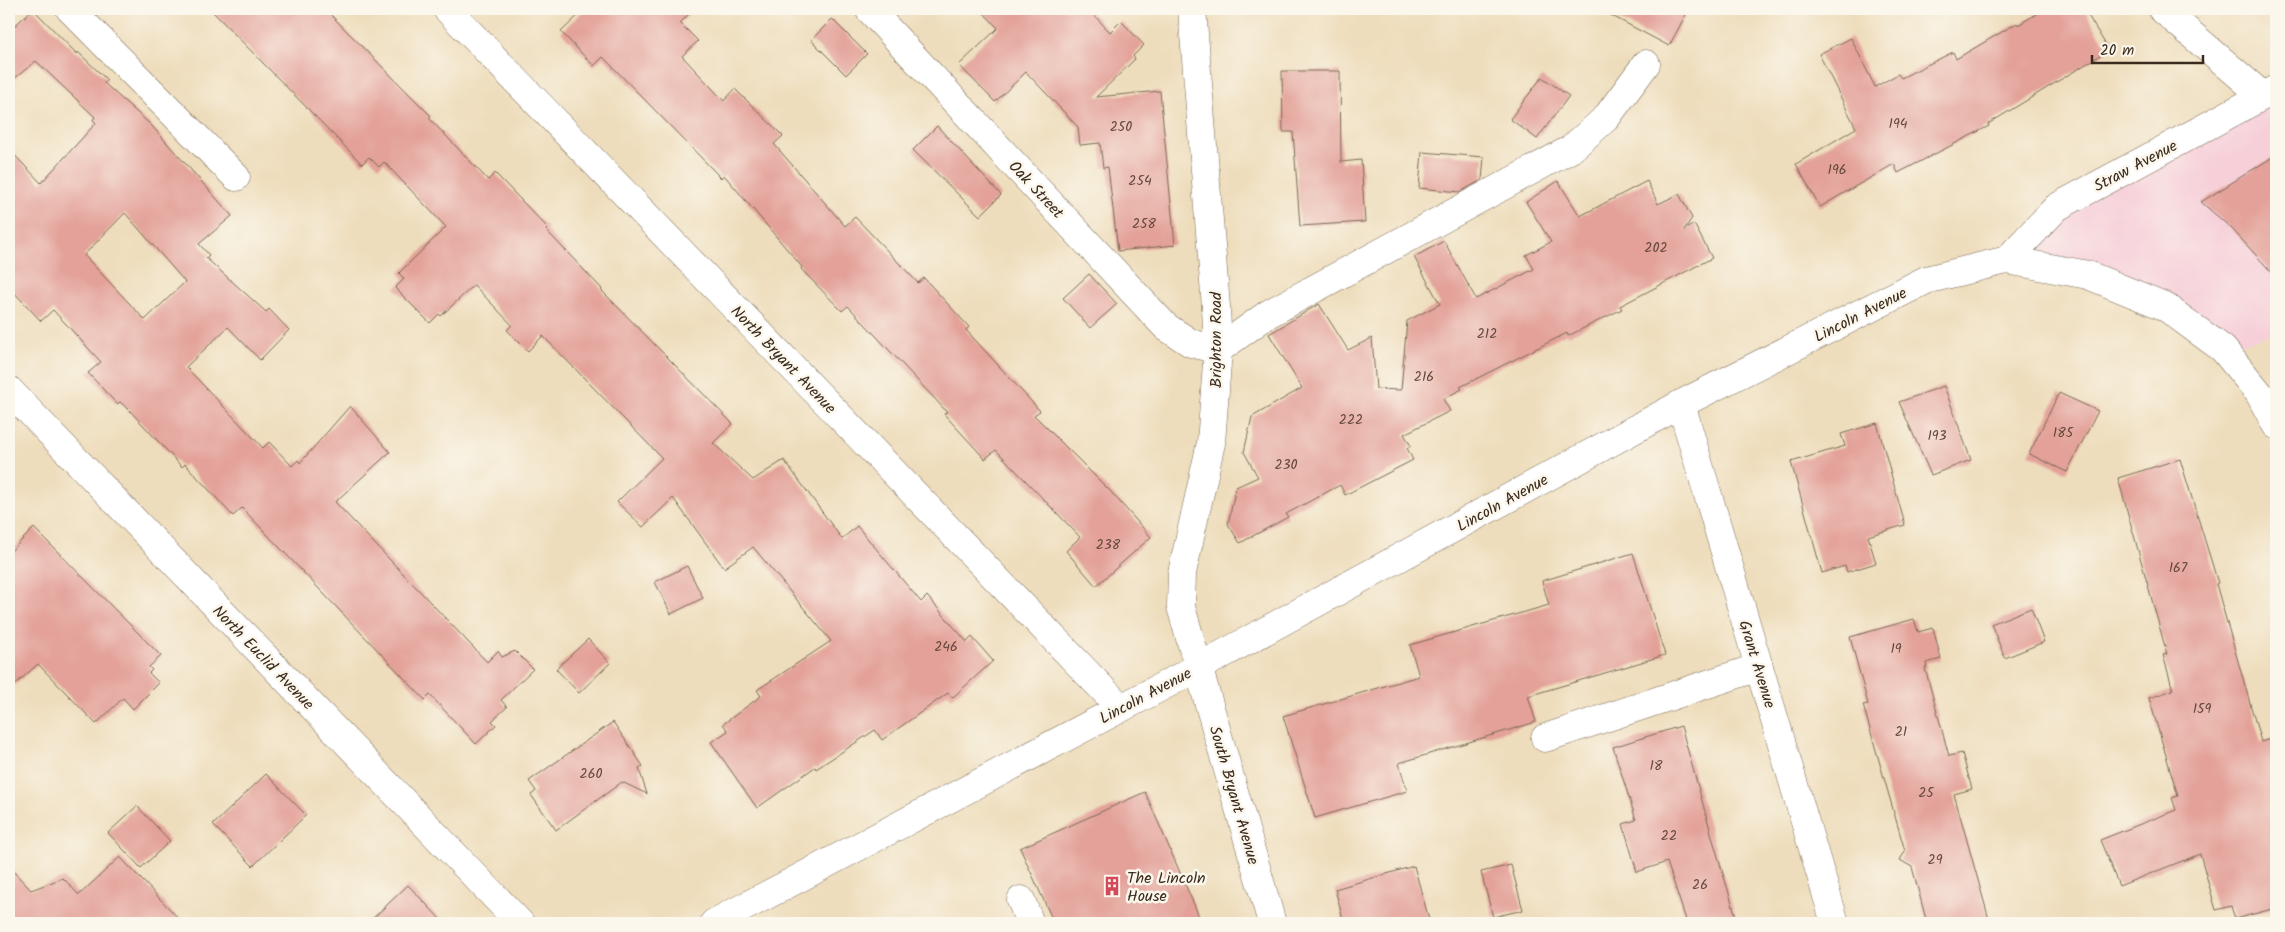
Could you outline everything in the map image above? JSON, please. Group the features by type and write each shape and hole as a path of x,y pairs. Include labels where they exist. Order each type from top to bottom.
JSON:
{"street":[{"path":"70,9 236,177"},
{"name":"North Bryant Avenue","path":"447,9 1121,708"},
{"name":"Oak Street","path":"869,9 1166,327 1191,343 1218,350"},
{"name":"Brighton Road","path":"1192,9 1218,350 1211,443 1182,573 1181,606 1199,667"},
{"path":"2162,9 2270,92"},
{"path":"1218,350 1268,314 1571,149 1606,118 1646,64"},
{"name":"Straw Avenue","path":"2007,260 2058,207 2270,92"},
{"name":"Lincoln Avenue","path":"714,923 1199,667 1681,404 1926,280 2007,260 2088,275 2164,306 2223,349 2259,393 2276,425"},
{"name":"North Euclid Avenue","path":"9,390 520,923"},
{"name":"Grant Avenue","path":"1681,404 1835,923"},
{"name":"South Bryant Avenue","path":"1199,667 1272,923"},
{"path":"1545,738 1759,667"}],"shaded area":[{"path":"2276,89 2276,333 2223,349 2164,306 2007,260 2057,207"}],"building":[{"path":"33,9 77,54 78,52 107,80 104,83 151,125 232,216 199,244 209,255 206,258 266,312 269,309 289,330 260,360 228,327 186,367 263,448 269,442 292,466 298,460 300,463 350,406 390,452 335,502 487,662 498,651 502,657 515,651 533,669 501,700 507,707 492,721 496,725 476,744 430,695 425,700 242,508 233,516 185,464 182,467 131,412 120,402 117,404 88,373 101,362 53,310 41,321 9,287 9,149 41,183 96,123 93,120 95,117 36,61 9,83 9,31","holes":["125,213 185,282 145,320 84,255"]},
{"path":"210,9 325,9 431,116 429,118 488,180 495,173 548,228 546,230 601,290 733,424 713,443 753,480 784,460 842,539 857,526 921,602 927,596 967,642 972,637 993,661 952,698 948,693 882,740 875,730 816,769 815,767 757,808 711,742 728,731 723,724 761,696 757,690 831,641 753,547 724,568 673,498 643,527 617,502 662,458 543,336 528,351 507,330 512,325 474,285 441,316 439,314 430,323 395,288 404,279 399,273 446,227 384,162 379,167 369,157 362,164"},
{"path":"585,9 694,9 680,23 698,41 682,56 724,101 735,89 783,136 774,144 845,226 855,217 918,283 924,278 969,327 966,330 1040,411 1034,415 1112,493 1151,537 1096,586 1066,551 1080,537 996,450 985,459 944,414 947,412 848,306 842,311 801,269 802,267 724,175 721,178 603,57 594,66 561,32"},
{"path":"980,9 1088,9 1110,32 1121,21 1144,45 1133,56 1135,59 1096,97 1160,91 1175,245 1118,251 1108,167 1103,168 1100,143 1080,145 1078,127 1026,72 995,102 959,65 998,28"},
{"path":"1599,9 1689,9 1669,46"},
{"path":"2045,9 2084,9 2109,50 1988,124 1989,126 1898,173 1894,164 1820,207 1796,164 1856,128 1819,54 1851,38 1875,87 1898,74 1901,78 1953,52 1956,59 2017,23 2018,25"},
{"path":"832,19 867,54 846,75 811,40"},
{"path":"1282,71 1340,71 1341,162 1361,160 1365,222 1300,226 1293,132 1283,132"},
{"path":"1542,77 1569,96 1537,139 1510,119"},
{"path":"937,126 1001,195 980,216 913,150"},
{"path":"1422,152 1484,157 1482,180 1460,192 1419,188"},
{"path":"2276,155 2276,277 2231,228 2201,202"},
{"path":"1558,181 1580,216 1647,181 1658,204 1679,194 1692,218 1684,230 1694,224 1712,258 1620,306 1622,309 1568,336 1567,333 1460,387 1462,389 1443,399 1450,411 1404,434 1411,446 1407,448 1413,460 1345,495 1340,485 1286,514 1288,517 1240,543 1228,524 1236,487 1258,477 1244,452 1252,417 1302,388 1269,334 1319,304 1348,350 1372,338 1376,389 1401,390 1407,321 1440,304 1414,257 1444,241 1476,299 1534,269 1526,255 1551,242 1526,202"},
{"path":"1089,274 1117,304 1090,328 1063,298"},
{"path":"1944,386 1971,460 1931,475 1899,402"},
{"path":"2059,393 2098,411 2067,472 2029,454"},
{"path":"1877,423 1905,525 1868,536 1876,563 1847,572 1845,566 1822,573 1791,462 1845,446 1841,434"},
{"path":"2180,459 2218,583 2216,584 2261,742 2276,737 2276,908 2235,919 2231,906 2216,910 2200,854 2119,886 2100,840 2176,810 2172,798 2178,796 2149,698 2173,690 2163,655 2167,654 2118,478"},
{"path":"34,528 161,656 149,667 152,670 149,673 159,683 133,709 123,698 96,724 38,664 9,690 9,553"},
{"path":"1633,553 1665,655 1528,696 1536,722 1399,763 1407,791 1315,818 1283,716 1419,676 1410,645 1549,605 1542,581"},
{"path":"687,566 703,598 671,614 655,582"},
{"path":"2031,608 2044,642 2005,658 1991,624"},
{"path":"1914,619 1918,632 1933,628 1941,659 1926,663 1927,667 1925,668 1949,756 1962,753 1972,789 1954,794 1990,923 1927,923 1912,867 1900,860 1905,851 1863,705 1868,704 1850,637"},
{"path":"588,639 610,663 579,693 556,669"},
{"path":"613,722 643,766 639,769 647,794 622,782 556,830 531,795 536,791 529,781"},
{"path":"1681,726 1738,923 1687,923 1667,862 1637,872 1623,824 1636,820 1613,747"},
{"path":"266,774 306,815 253,866 213,825"},
{"name":"The Lincoln House","path":"1145,792 1202,923 1054,923 1020,848"},
{"path":"137,806 170,841 141,868 108,833"},
{"path":"120,857 183,923 9,923 9,867 31,890 63,878 79,895"},
{"path":"1511,865 1523,910 1493,917 1481,872"},
{"path":"1414,866 1430,923 1344,923 1335,889"},
{"path":"408,885 444,923 368,923"}],"place":[{"name":"The Lincoln House","path":"1112,886"}]}
